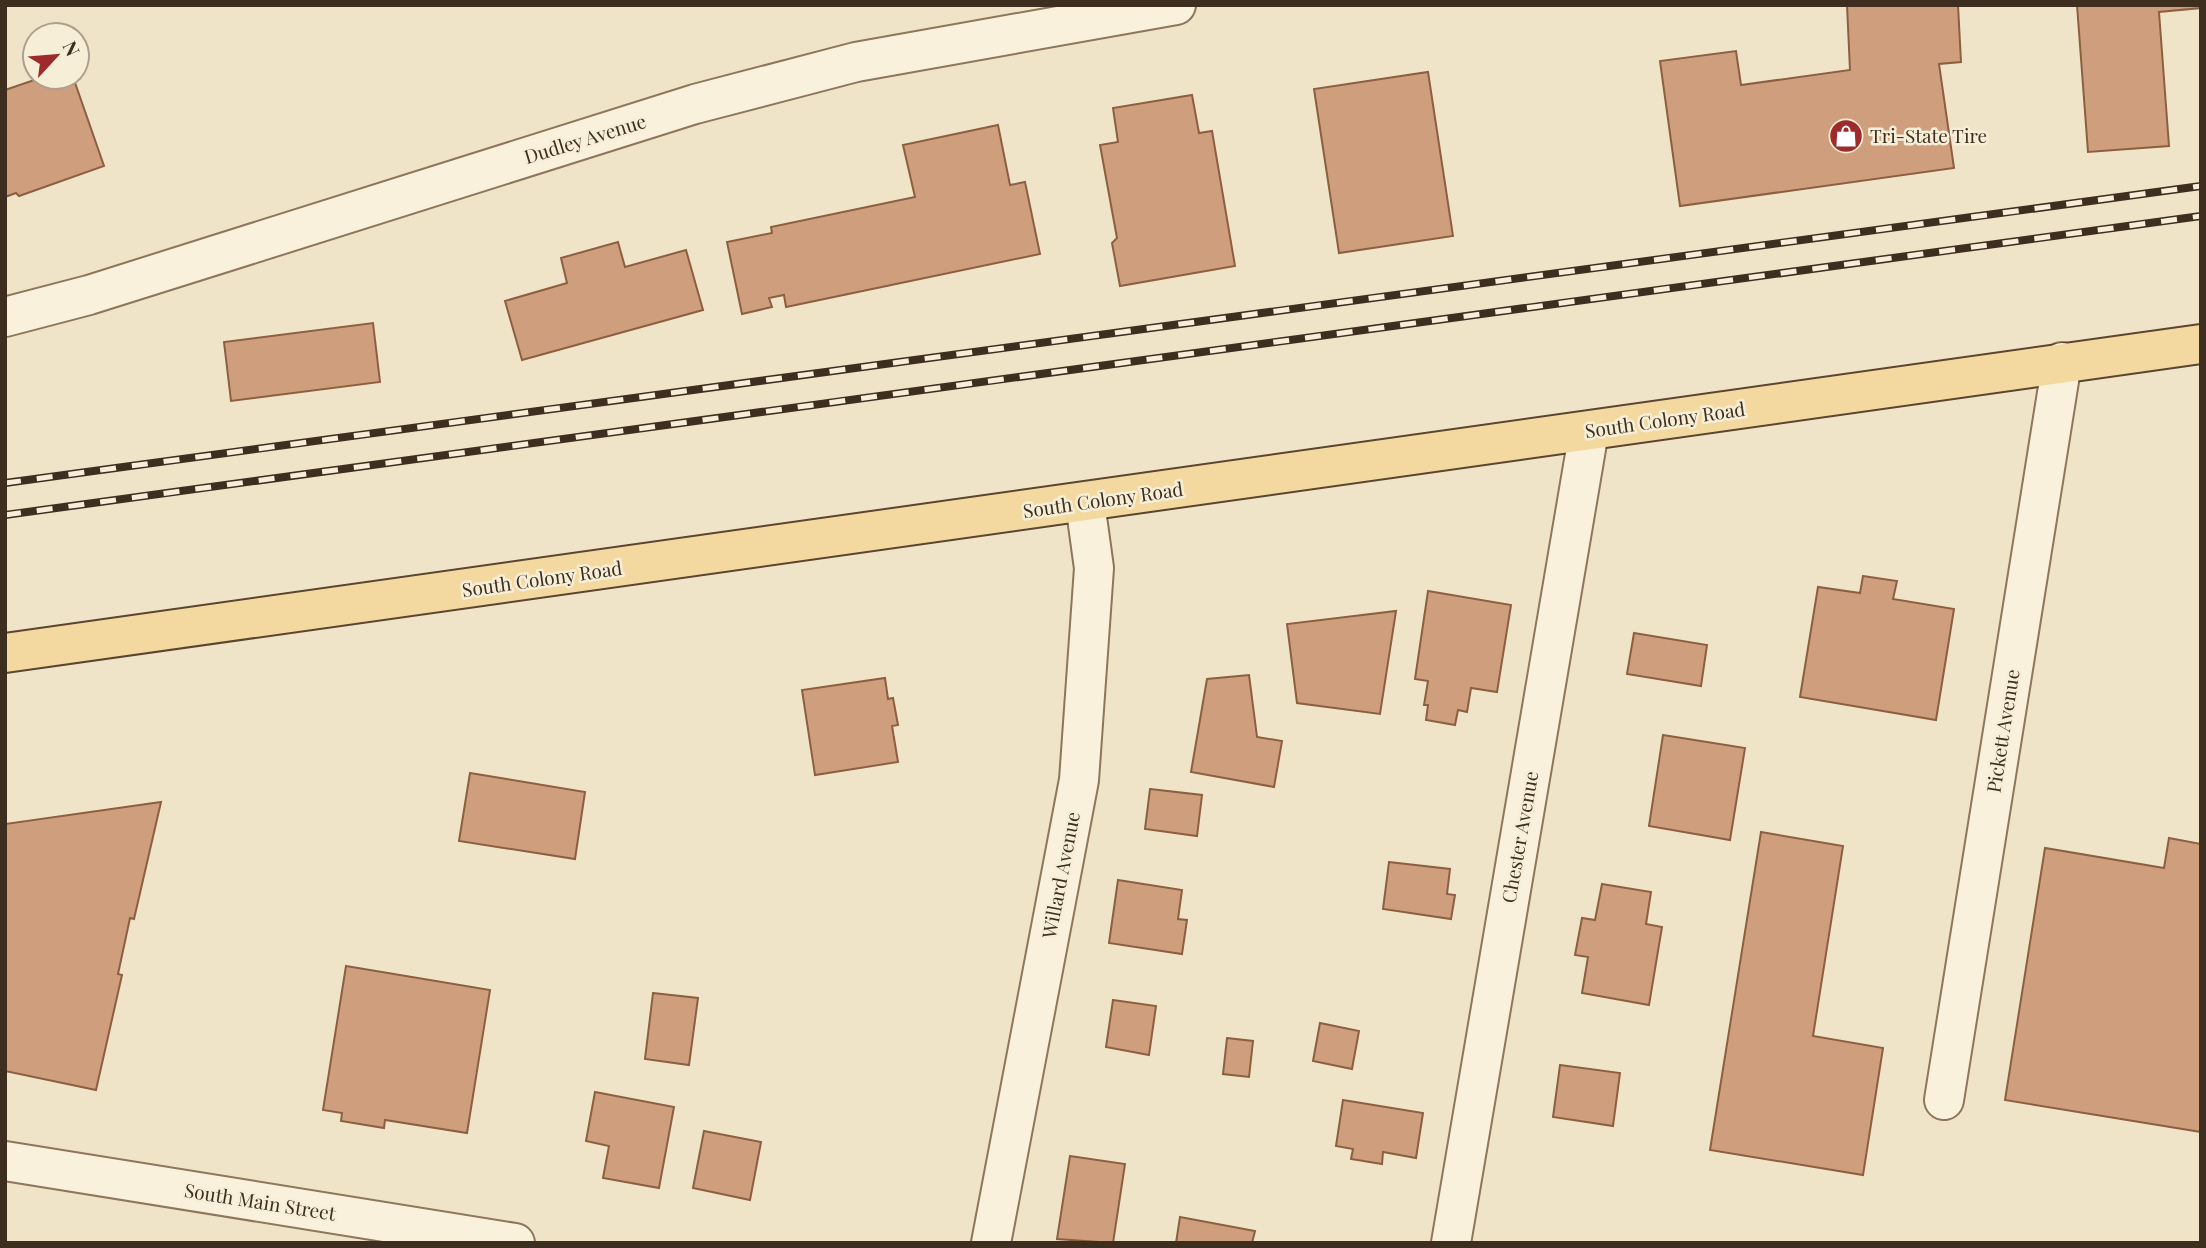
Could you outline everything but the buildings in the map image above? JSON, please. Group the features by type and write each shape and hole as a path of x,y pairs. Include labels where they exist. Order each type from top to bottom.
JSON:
{"main road":[{"name":"South Colony Road","path":"5,653 2201,344"}],"street":[{"name":"Dudley Avenue","path":"5,317 89,295 695,104 856,62 1176,5"},
{"name":"Pickett Avenue","path":"1944,1100 2062,362"},
{"name":"Chester Avenue","path":"1451,1243 1588,431"},
{"name":"Willard Avenue","path":"992,1243 1079,780 1094,568 1085,503"},
{"name":"South Main Street","path":"5,1161 515,1243"}],"railway":[{"path":"5,483 2201,186"},
{"path":"5,515 2201,216"}],"place":[{"name":"Tri-State Tire","path":"1846,136"}]}
